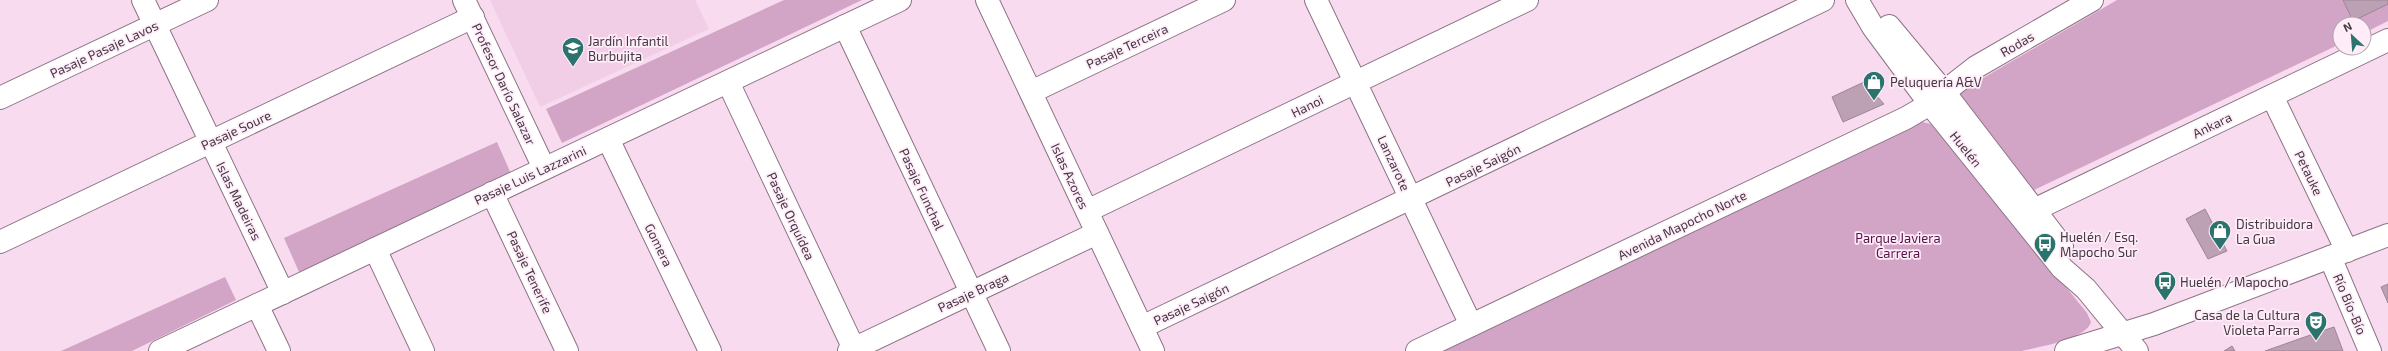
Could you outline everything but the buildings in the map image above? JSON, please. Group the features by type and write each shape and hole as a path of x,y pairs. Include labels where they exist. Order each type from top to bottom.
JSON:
{"street":[{"name":"Islas Madeiras","path":"143,0 283,293"},
{"name":"Pasaje Pasaje Lavos","path":"0,98 207,0"},
{"name":"Pasaje Luis Lazzarini","path":"160,351 900,0"},
{"name":"Islas Azores","path":"987,0 1153,351"},
{"name":"Pasaje Terceira","path":"1031,92 1224,0"},
{"name":"Lanzarote","path":"1316,0 1471,326"},
{"name":"Hanoi","path":"1087,211 1527,0"},
{"name":"Pasaje Saigón","path":"1142,327 1411,200 1823,0"},
{"name":"Huelén","path":"1857,0 1873,27 2036,209 2072,260 2086,289"},
{"name":"Huelén","path":"1864,0 1880,16 1937,98 2062,268 2086,289 2138,351"},
{"name":"Rodas","path":"1937,98 1976,67 2092,0"},
{"name":"Pasaje Soure","path":"0,242 210,142 468,9"},
{"name":"Profesor Darío Salazar","path":"468,9 544,168"},
{"name":"Pasaje Funchal","path":"845,26 999,351"},
{"name":"Ankara","path":"2036,209 2388,40"},
{"name":"Pasaje Orquídea","path":"728,82 853,350"},
{"name":"Petauke","path":"2272,96 2339,254"},
{"name":"Avenida Mapocho Norte","path":"1417,351 1906,118 1937,98"},
{"name":"Gomera","path":"608,138 710,351"},
{"name":"Pasaje Tenerife","path":"492,193 567,351"},
{"name":"Pasaje Braga","path":"853,350 1097,233"},
{"path":"2066,351 2124,334 2388,235"},
{"path":"375,249 424,351"},
{"name":"Río Bío-Bío","path":"2339,254 2370,351"},
{"path":"257,305 279,351"}],"shaded area":[{"name":"Jardín Infantil Burbujita","path":"490,0 695,0 709,29 540,107"}],"green space":[{"path":"784,0 862,0 562,143 546,109"},
{"path":"2117,0 2388,0 2388,21 2372,29 2372,16 2332,16 2332,48 2028,193 1954,95"},
{"name":"Parque Javiera Carrera","path":"1922,122 1931,124 1942,134 2087,313 2091,322 2088,328 2072,338 2050,345 2022,351 1436,351 1914,123"},
{"path":"497,142 512,176 299,272 284,238"},
{"path":"225,277 236,300 132,351 61,351"}],"place":[{"name":"Jardín Infantil Burbujita","path":"573,68"},
{"name":"Peluquería A&V","path":"1874,102"},
{"name":"Distribuidora La Gua","path":"2220,250"},
{"name":"Huelén / Esq. Mapocho Sur","path":"2045,264"},
{"name":"Huelén / Mapocho","path":"2165,302"},
{"name":"Casa de la Cultura Violeta Parra","path":"2316,342"}]}
